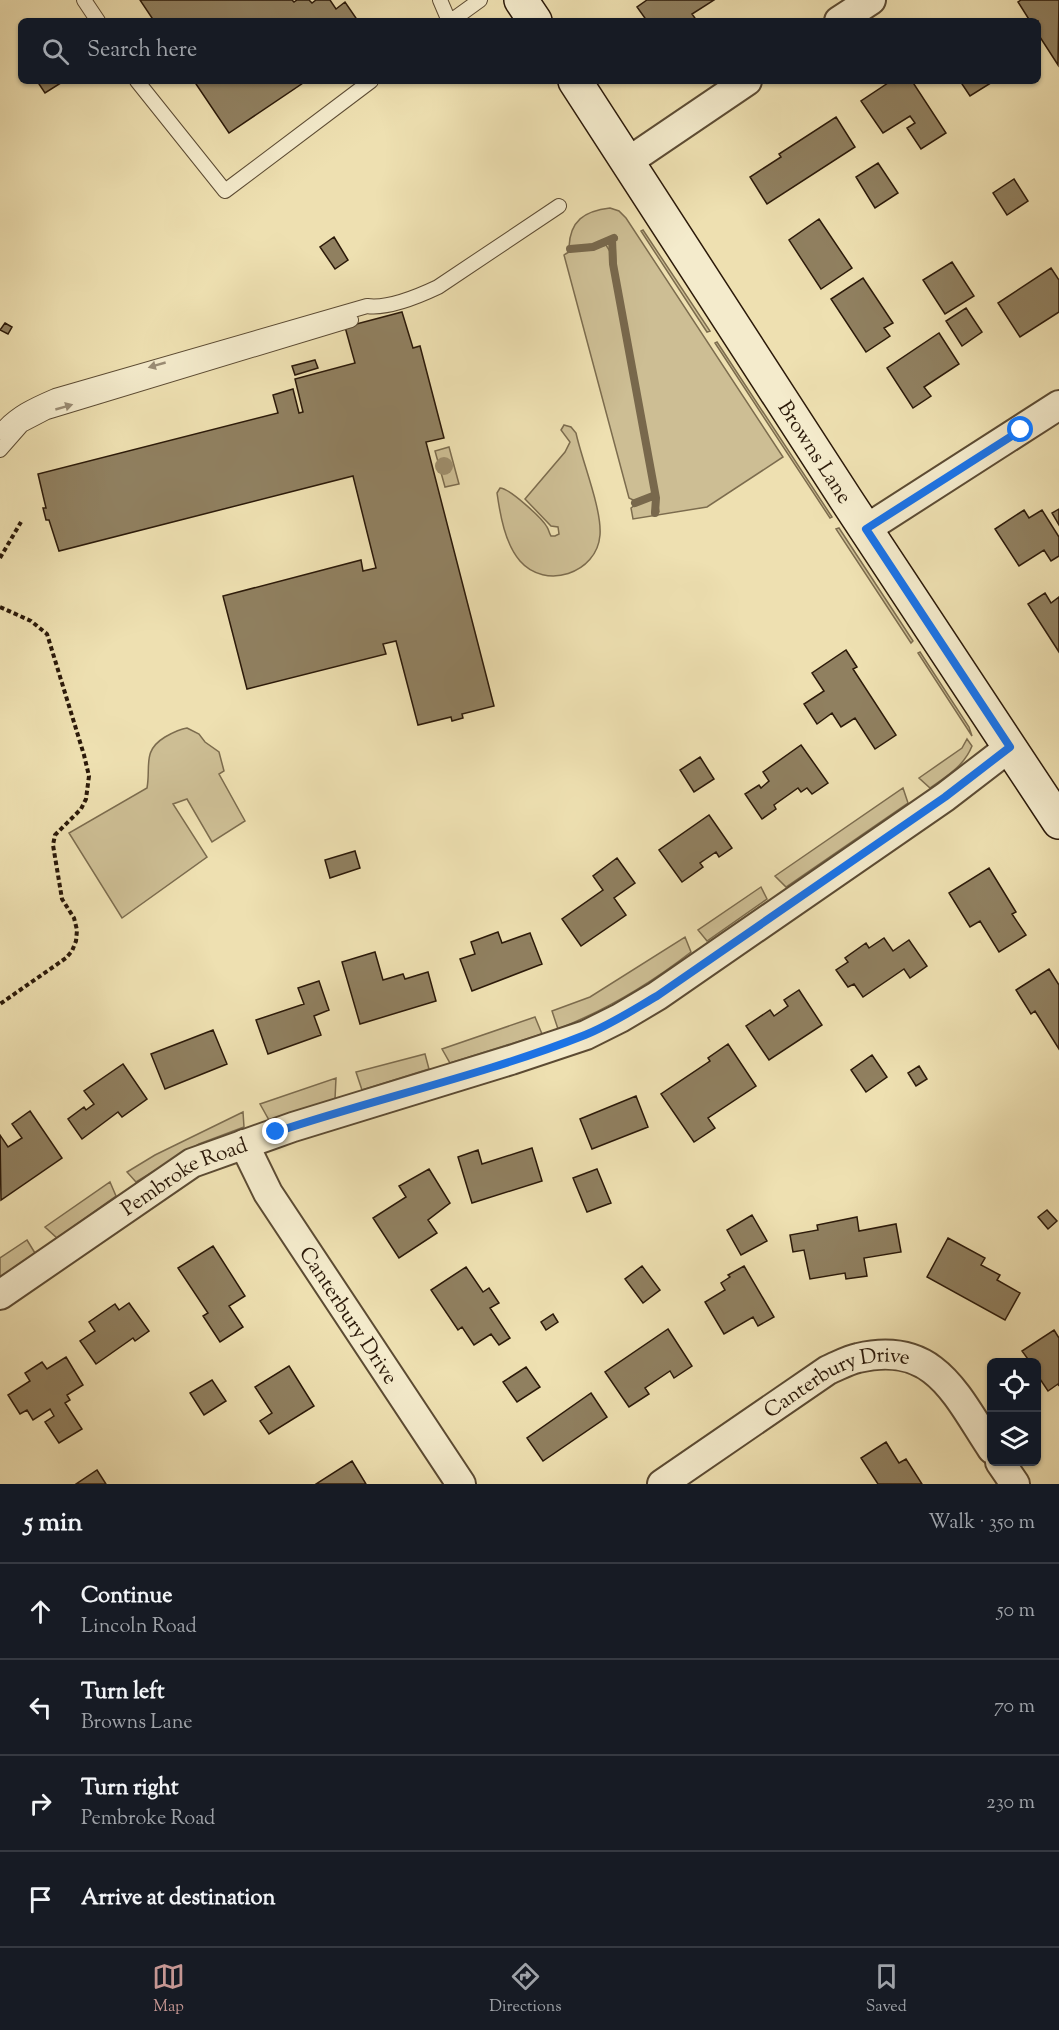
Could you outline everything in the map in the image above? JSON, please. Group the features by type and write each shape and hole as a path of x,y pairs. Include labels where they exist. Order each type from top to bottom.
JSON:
{"street":[{"path":"521,0 533,18"},
{"path":"844,18 871,0"},
{"name":"Browns Lane","path":"577,84 1059,822"},
{"path":"628,161 743,84"},
{"path":"866,529 1059,405"},
{"name":"Pembroke Road","path":"0,1294 192,1163 293,1127 586,1035 620,1018 657,996 935,804 1010,747"},
{"name":"Canterbury Drive","path":"244,1144 268,1193 461,1484"},
{"name":"Canterbury Drive","path":"662,1484 828,1370 856,1358 884,1354 900,1355 916,1360 934,1370 946,1381 987,1442"},
{"path":"1003,1466 1015,1484"}],"lane":[{"path":"84,0 96,18"},
{"path":"440,0 449,18"},
{"path":"454,18 480,0"},
{"path":"139,84 225,191 367,84"},
{"path":"0,432 8,422 29,407 54,396 367,306 375,307 420,296 438,287 558,206"},
{"path":"0,450 22,424 47,412 370,315 375,307"}],"path":[{"path":"0,558 21,522"},
{"path":"0,607 40,626 47,634 89,776 86,799 81,809 55,835 53,844 62,899 74,918 77,930 76,941 66,958 0,1004"}],"shaded area":[{"path":"610,208 619,211 626,218 783,457 707,507 633,519 631,508 645,500 655,500 652,512 656,514 659,512 616,269 615,241 617,237 614,235 594,244 569,247 572,230 580,219 601,209"},
{"path":"643,230 710,331 707,332 641,231"},
{"path":"606,245 611,253 654,495 635,501 629,498 564,255 568,252"},
{"path":"717,342 832,517 830,518 715,343"},
{"path":"564,425 571,427 576,433 595,499 600,535 597,549 590,560 580,568 568,574 543,575 530,570 520,561 510,546 497,493 500,488 504,489 539,517 551,536 559,534 558,527 551,526 525,499 565,452 570,442 561,430"},
{"path":"449,447 459,484 445,487 435,451"},
{"path":"839,528 913,641 911,643 836,529"},
{"path":"920,652 969,727 972,736 918,653"},
{"path":"187,728 199,734 205,742 219,752 224,771 219,774 245,821 212,842 187,799 173,804 207,857 122,918 69,833 147,788 150,753 153,748 165,737"},
{"path":"967,739 972,746 969,753 949,775 930,788 919,778 962,748"},
{"path":"903,788 908,803 786,887 775,876"},
{"path":"761,887 767,899 707,941 698,930"},
{"path":"685,937 691,952 676,963 611,1004 558,1029 552,1011 590,997"},
{"path":"535,1017 542,1034 450,1063 442,1049"},
{"path":"425,1054 429,1069 362,1090 356,1072"},
{"path":"336,1078 335,1099 269,1120 260,1104"},
{"path":"243,1112 244,1127 199,1144 136,1182 127,1172 155,1155"},
{"path":"110,1182 116,1196 57,1238 45,1227"},
{"path":"27,1240 35,1253 0,1277 0,1258"}],"building":[{"path":"140,0 292,0 294,2 309,0 312,3 316,0 330,0 336,9 345,2 356,18 152,18"},
{"path":"647,0 714,0 692,14 695,18 645,18 637,7"},
{"path":"1021,0 1059,0 1058,65 1041,39 1041,18 1028,18 1018,2"},
{"path":"39,84 59,84 45,93"},
{"path":"196,84 302,84 229,133"},
{"path":"886,84 914,84 946,133 921,149 907,128 915,123 910,116 883,133 861,101"},
{"path":"962,84 989,84 970,96"},
{"path":"836,117 855,147 767,204 750,177 781,157 779,154"},
{"path":"878,163 898,193 875,208 856,177"},
{"path":"1014,179 1028,201 1007,215 993,193"},
{"path":"819,219 852,268 821,289 789,240"},
{"path":"334,237 348,260 335,269 320,247"},
{"path":"952,262 974,296 945,314 923,280"},
{"path":"1051,268 1059,280 1059,312 1020,337 998,303"},
{"path":"863,278 893,323 884,328 890,336 866,352 831,299"},
{"path":"966,308 982,332 962,346 946,321"},
{"path":"402,312 413,348 420,346 444,438 426,442 494,706 462,714 463,718 452,721 451,717 418,725 396,641 383,644 386,654 247,689 223,596 361,560 363,571 376,568 353,476 59,551 49,520 46,520 43,508 46,508 38,474 278,413 273,395 293,389 299,413 303,412 295,379 355,363 345,327"},
{"path":"5,323 12,327 8,334 0,330"},
{"path":"939,333 959,364 924,387 931,396 913,408 887,368"},
{"path":"315,360 318,368 295,375 292,366"},
{"path":"1059,509 1059,525 1052,513"},
{"path":"1024,510 1029,518 1042,510 1059,537 1059,556 1051,561 1044,550 1019,566 995,529"},
{"path":"1045,593 1051,603 1059,597 1059,652 1028,604"},
{"path":"846,650 857,667 853,669 896,735 875,749 855,718 841,727 832,713 817,724 804,704 824,691 812,673"},
{"path":"801,745 828,783 812,794 807,788 801,792 798,788 774,805 776,809 762,819 745,794 759,785 761,788 769,781 763,772"},
{"path":"700,757 714,779 694,792 680,770"},
{"path":"709,815 732,848 719,857 716,852 700,863 703,867 682,882 659,850"},
{"path":"355,851 360,868 330,878 325,860"},
{"path":"617,858 635,883 614,898 626,915 581,946 562,919 603,890 593,876"},
{"path":"989,868 1016,912 1012,914 1026,935 999,952 980,921 970,927 949,893"},
{"path":"498,932 502,943 530,933 542,964 472,991 460,959 475,954 471,942"},
{"path":"884,938 893,951 909,940 927,966 910,978 904,969 863,997 854,984 848,987 836,970 848,962 845,958 866,943 869,948"},
{"path":"375,952 383,980 403,974 405,979 428,972 436,1001 360,1024 342,962"},
{"path":"1049,969 1059,985 1059,1049 1035,1011 1031,1014 1016,990"},
{"path":"319,981 329,1010 314,1016 321,1035 268,1054 256,1020 304,1004 298,988"},
{"path":"799,990 822,1025 769,1060 746,1026 770,1010 774,1016 788,1006 784,1000"},
{"path":"213,1030 227,1064 165,1089 151,1054"},
{"path":"728,1044 756,1086 708,1118 715,1128 694,1142 661,1094 710,1061 708,1058"},
{"path":"872,1055 887,1077 866,1092 851,1070"},
{"path":"123,1064 147,1099 122,1117 118,1112 82,1139 68,1119 84,1107 86,1110 94,1104 84,1091"},
{"path":"919,1066 927,1079 916,1086 908,1073"},
{"path":"636,1096 648,1127 592,1149 580,1119"},
{"path":"30,1111 62,1158 1,1200 0,1135 8,1147 22,1138 12,1124"},
{"path":"532,1148 542,1181 472,1203 458,1157 478,1150 482,1164"},
{"path":"429,1169 450,1203 428,1220 437,1233 399,1258 373,1218 406,1197 399,1186"},
{"path":"597,1169 611,1203 587,1212 573,1178"},
{"path":"1047,1210 1057,1221 1048,1229 1038,1217"},
{"path":"752,1215 767,1241 741,1255 727,1230"},
{"path":"857,1217 859,1231 896,1224 901,1252 864,1258 867,1276 846,1279 845,1273 810,1279 804,1250 793,1252 790,1235 818,1230 817,1225"},
{"path":"948,1238 985,1258 981,1265 1000,1275 997,1280 1020,1293 1005,1320 927,1277"},
{"path":"213,1246 245,1296 229,1306 243,1327 220,1342 203,1316 208,1313 178,1268"},
{"path":"642,1266 660,1290 643,1303 625,1279"},
{"path":"744,1266 774,1317 758,1326 753,1317 724,1334 705,1302 725,1290 721,1283 730,1277 728,1275"},
{"path":"466,1267 483,1292 489,1288 499,1303 490,1308 510,1338 499,1345 491,1334 474,1345 462,1327 458,1330 431,1290"},
{"path":"129,1303 149,1331 135,1341 133,1338 96,1364 80,1341 95,1331 89,1322 115,1304 119,1310"},
{"path":"553,1314 558,1322 546,1330 541,1322"},
{"path":"668,1329 692,1366 674,1378 670,1371 645,1388 649,1394 629,1407 605,1372"},
{"path":"1054,1330 1059,1338 1059,1386 1058,1384 1048,1391 1041,1380 1041,1358 1027,1358 1022,1351"},
{"path":"66,1357 83,1385 67,1395 70,1400 65,1403 82,1429 59,1443 45,1422 54,1416 50,1409 33,1420 27,1410 20,1414 8,1395 30,1381 25,1373 42,1362 47,1369"},
{"path":"289,1366 314,1406 269,1434 260,1421 272,1413 255,1387"},
{"path":"526,1367 540,1387 517,1402 503,1382"},
{"path":"212,1380 226,1401 204,1415 190,1393"},
{"path":"591,1393 607,1417 543,1461 527,1438"},
{"path":"886,1442 899,1463 906,1459 922,1484 878,1484 861,1458"},
{"path":"352,1461 366,1484 316,1484"},
{"path":"97,1470 106,1484 76,1484"}],"waterway":[{"path":"570,249 593,247 614,238"},
{"path":"612,239 613,264 656,498 655,513"},
{"path":"635,503 653,496"}],"route":[{"path":"276,1132 511,1060 586,1035 620,1018 657,996 925,811 1010,747 866,529 1021,430"}]}
